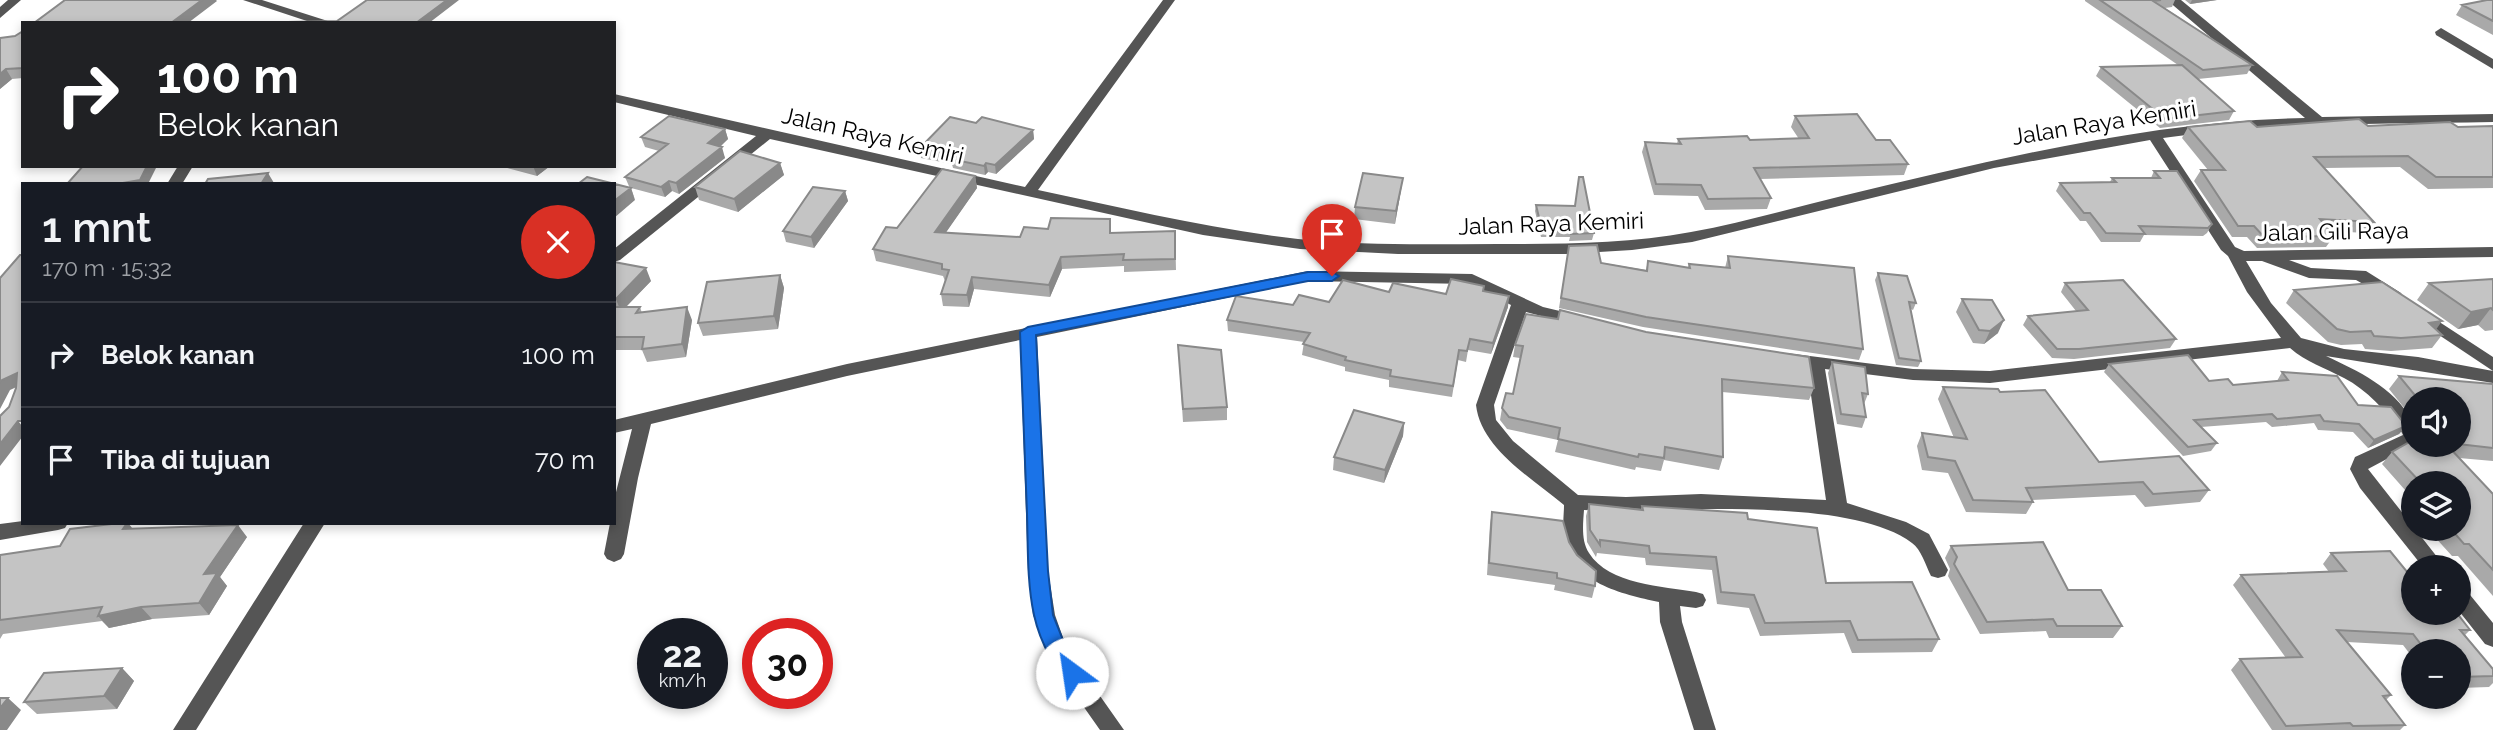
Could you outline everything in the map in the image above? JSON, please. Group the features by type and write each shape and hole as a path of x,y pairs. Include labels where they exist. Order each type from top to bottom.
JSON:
{"street":[{"path":"0,14 15,0"},
{"path":"249,0 321,21"},
{"path":"1028,193 1169,0"},
{"path":"2173,0 2318,121"},
{"path":"278,21 284,10"},
{"path":"2441,32 2493,65"},
{"name":"Jalan Raya Kemiri","path":"616,98 766,135 1203,230 1304,263 1398,249 1566,249 1632,245 1692,237 1994,164 2220,126 2318,121 2493,118"},
{"path":"616,255 766,135"},
{"name":"Jalan Gili Raya","path":"2154,135 2229,250 2235,253 2262,255 2493,252"},
{"path":"2235,253 2238,264 2294,342 2308,353 2364,383 2376,392 2401,422"},
{"path":"2262,255 2309,273 2360,275 2493,365"},
{"path":"616,427 847,370 1028,332 1304,263 1472,279 1538,311 1591,324"},
{"path":"1520,304 1485,405 1487,421 1506,446 1574,502 1626,504 1701,501 1838,508 1899,527 1922,539 1938,570"},
{"path":"1028,332 1038,571 1044,615 1058,653 1113,730"},
{"path":"1771,357 1911,376 1978,378 2294,342 2344,355 2418,363 2493,377"},
{"path":"1815,362 1831,478 1838,508"},
{"path":"614,554 628,478 643,421"},
{"path":"2401,445 2362,462 2359,468 2367,483 2425,555"},
{"path":"1574,502 1574,542 1591,567 1608,581 1696,600"},
{"path":"0,532 45,525"},
{"path":"184,730 314,525"},
{"path":"1669,595 1671,622 1705,730"},
{"path":"2471,611 2493,638"}],"building":[{"path":"65,0 202,0 174,21 37,21"},
{"path":"367,0 447,0 419,21 337,21"},
{"path":"2100,0 2161,0 2153,1 2252,65 2203,70"},
{"path":"2493,0 2493,21 2462,5"},
{"path":"21,32 21,68 6,69 0,74 0,38"},
{"path":"2182,65 2234,111 2165,119 2101,67"},
{"path":"1857,114 1876,140 1890,140 1908,164 1754,168 1771,198 1708,199 1701,185 1656,184 1645,142 1681,144 1678,139 1747,136 1750,140 1809,138 1795,116"},
{"path":"669,116 725,129 708,143 722,147 676,183 669,181 661,187 625,177 668,144 641,137"},
{"path":"950,117 976,123 982,117 1033,130 995,165 986,163 984,166 951,159 954,155 920,148"},
{"path":"2359,119 2368,126 2450,122 2458,127 2493,126 2493,177 2436,177 2408,156 2314,157 2374,222 2320,219 2334,236 2264,237 2254,226 2238,226 2201,170 2225,170 2188,127 2250,121 2257,127"},
{"path":"740,151 780,163 734,199 695,187"},
{"path":"81,168 146,168 140,180 69,182"},
{"path":"942,169 975,176 935,232 1020,237 1024,227 1048,229 1051,218 1110,219 1110,233 1175,231 1175,259 1123,260 1124,254 1061,257 1049,285 972,277 967,295 941,294 949,270 942,269 942,264 873,249 886,227 897,228"},
{"path":"2154,171 2177,171 2212,224 2208,228 2139,226 2145,234 2106,233 2090,213 2084,213 2060,183 2116,182 2112,178 2160,178"},
{"path":"268,173 262,182 206,182 208,179"},
{"path":"1363,173 1403,178 1396,211 1355,207"},
{"path":"587,177 607,182 581,182"},
{"path":"1579,177 1583,177 1594,233 1571,234 1571,231 1542,230 1536,205 1575,206"},
{"path":"616,184 631,188 616,199"},
{"path":"813,187 845,191 811,237 783,231"},
{"path":"1597,245 1601,263 1647,271 1648,261 1690,268 1689,264 1730,268 1728,256 1854,268 1863,349 1646,317 1561,298 1569,246"},
{"path":"21,255 21,421 18,421 0,444 0,416 9,407 16,388 17,373 0,382 0,278"},
{"path":"616,262 646,268 616,299"},
{"path":"1878,273 1907,276 1916,303 1909,302 1921,361 1899,358"},
{"path":"780,275 774,316 698,323 707,282"},
{"path":"1451,279 1484,286 1483,291 1509,296 1493,343 1470,339 1467,351 1459,350 1453,386 1390,376 1391,370 1345,360 1346,357 1303,344 1310,333 1227,320 1236,296 1293,305 1299,295 1329,302 1343,280 1389,292 1393,283 1446,294"},
{"path":"2493,279 2493,310 2491,308 2471,312 2429,283"},
{"path":"2123,280 2176,339 2057,349 2028,316 2088,310 2065,283"},
{"path":"2382,282 2442,321 2429,323 2442,335 2401,338 2374,336 2371,331 2350,332 2337,329 2294,290"},
{"path":"1962,299 1992,300 2004,320 1990,331 1979,330"},
{"path":"616,307 640,307 636,313 687,307 682,344 642,349 644,337 616,337"},
{"path":"1560,310 1646,332 1809,357 1814,388 1722,379 1723,457 1665,447 1664,458 1639,454 1638,457 1558,439 1560,428 1509,417 1502,408 1506,393 1513,394 1523,346 1515,345 1526,314 1558,319"},
{"path":"1178,345 1221,350 1227,407 1183,409"},
{"path":"2188,355 2209,381 2228,379 2233,385 2288,380 2282,372 2337,376 2358,405 2391,407 2401,420 2401,428 2374,440 2359,424 2324,421 2320,415 2277,419 2272,414 2194,420 2217,443 2188,447 2109,364"},
{"path":"1832,362 1865,367 1868,394 1862,393 1866,417 1841,414"},
{"path":"2399,376 2493,384 2493,448 2471,445 2471,387 2408,387"},
{"path":"1943,387 1998,389 2000,392 2045,390 2099,462 2179,456 2209,490 2153,494 2143,482 2026,488 2033,502 1973,500 1955,461 1928,457 1922,433 1967,439"},
{"path":"1354,410 1404,423 1385,470 1334,457"},
{"path":"2401,447 2401,457 2458,457 2493,494 2493,570 2469,544 2461,541 2471,541 2471,471 2410,471 2392,452"},
{"path":"1589,504 1643,510 1642,506 1747,513 1748,519 1817,528 1826,583 1912,582 1939,639 1858,640 1850,621 1765,623 1754,595 1721,592 1716,557 1650,553 1649,546 1600,540 1600,545 1590,530"},
{"path":"1492,512 1563,521 1569,542 1577,555 1596,571 1595,586 1557,578 1557,573 1489,563"},
{"path":"103,525 126,525 123,529 238,525 204,574 217,573 199,603 141,607 98,616 102,607 0,620 0,555 60,546 70,529"},
{"path":"2043,542 2068,590 2101,590 2122,626 2057,626 2053,619 1987,622 1954,564 1957,557 1951,546"},
{"path":"2390,551 2401,564 2401,625 2466,625 2470,630 2460,630 2468,639 2417,639 2413,634 2337,630 2391,695 2383,696 2405,725 2353,726 2350,723 2286,726 2240,659 2302,657 2241,575 2346,571 2331,553"},
{"path":"2471,643 2493,669 2493,676 2471,677"},
{"path":"122,668 104,696 24,702 44,673"},
{"path":"0,698 8,698 0,708"}],"route":[{"path":"1072,673 1058,653 1044,615 1038,571 1028,332 1308,276 1332,276"}]}
